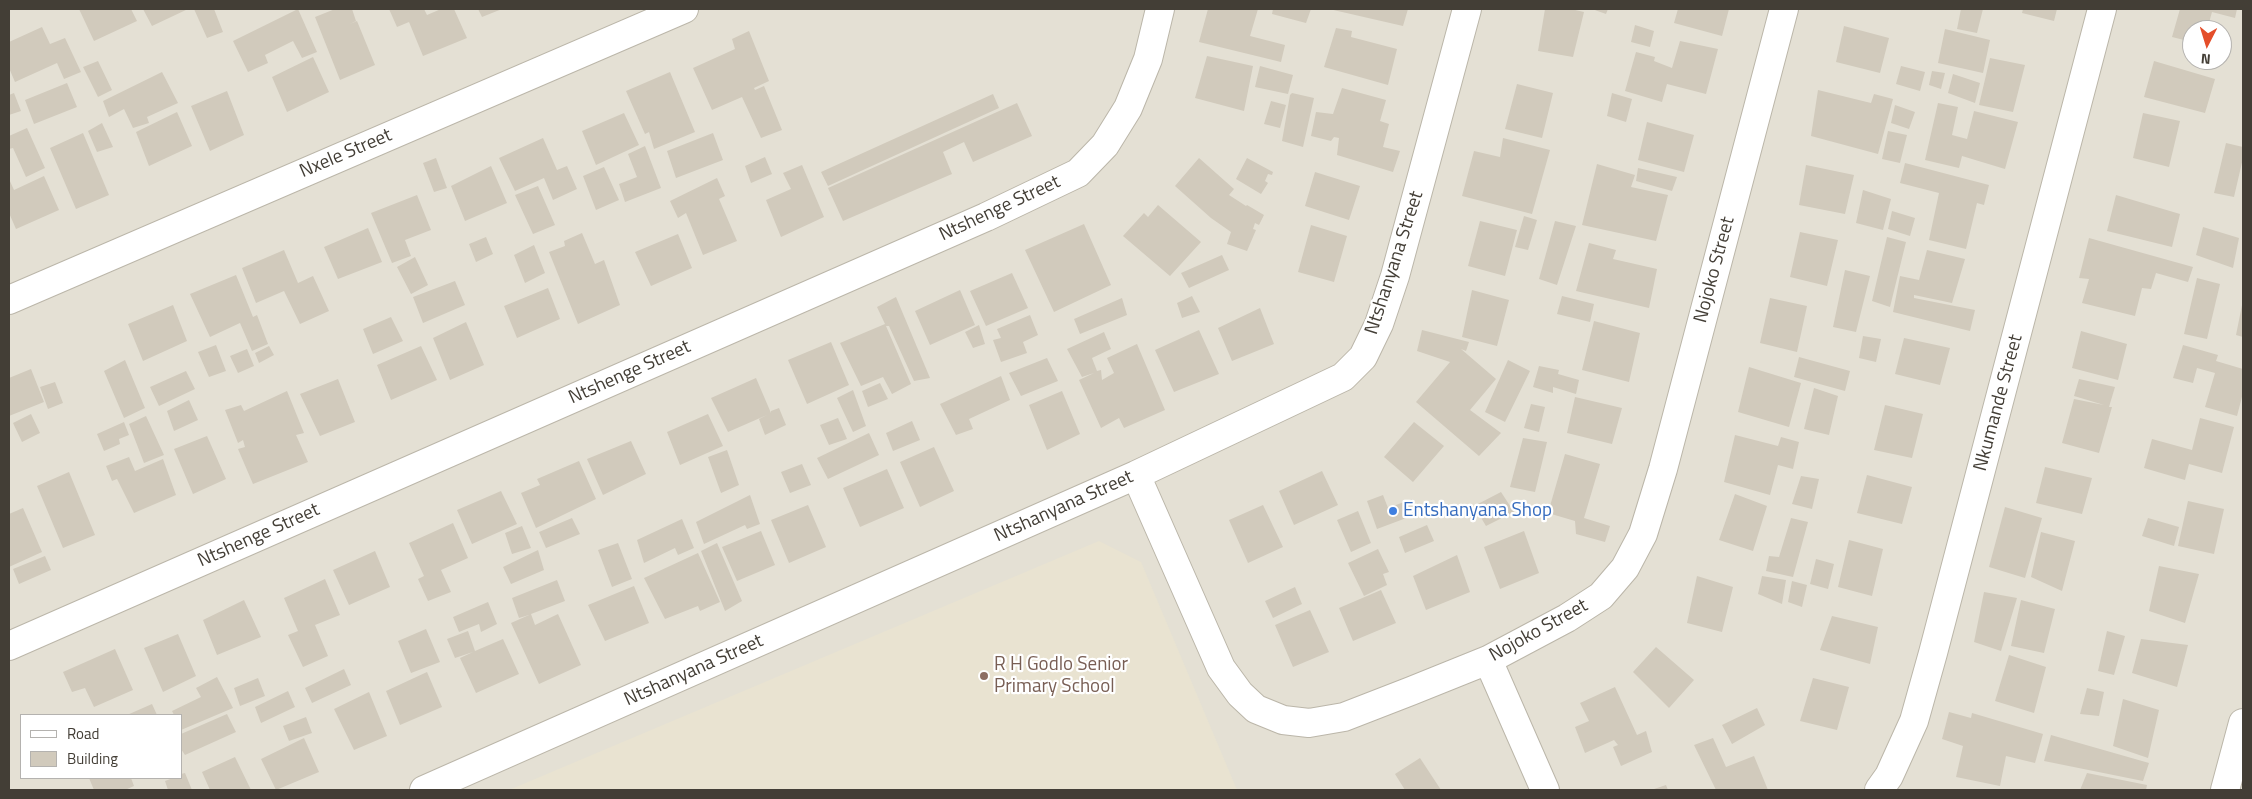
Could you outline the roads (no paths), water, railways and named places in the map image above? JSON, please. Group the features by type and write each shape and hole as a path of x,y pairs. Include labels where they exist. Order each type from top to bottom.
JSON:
{"street":[{"name":"Nxele Street","path":"9,300 684,9"},
{"name":"Ntshenge Street","path":"9,646 986,217 1078,173 1105,145 1128,108 1148,59 1160,9"},
{"name":"Ntshanyana Street","path":"424,790 1136,475 1343,377 1363,356 1379,324 1395,276 1467,9"},
{"name":"Nojoko Street","path":"1136,475 1221,668 1240,694 1256,709 1283,720 1309,724 1344,716 1488,660 1567,618 1601,596 1625,568 1643,534 1665,459 1784,9"},
{"name":"Nkumande Street","path":"1879,790 1889,776 1914,721 1931,662 2102,9"},
{"path":"1488,660 1545,790"},
{"path":"2225,790 2243,723"}],"place":[{"name":"Entshanyana Shop","path":"1393,511"},
{"name":"R H Godlo Senior Primary School","path":"984,676"}]}
